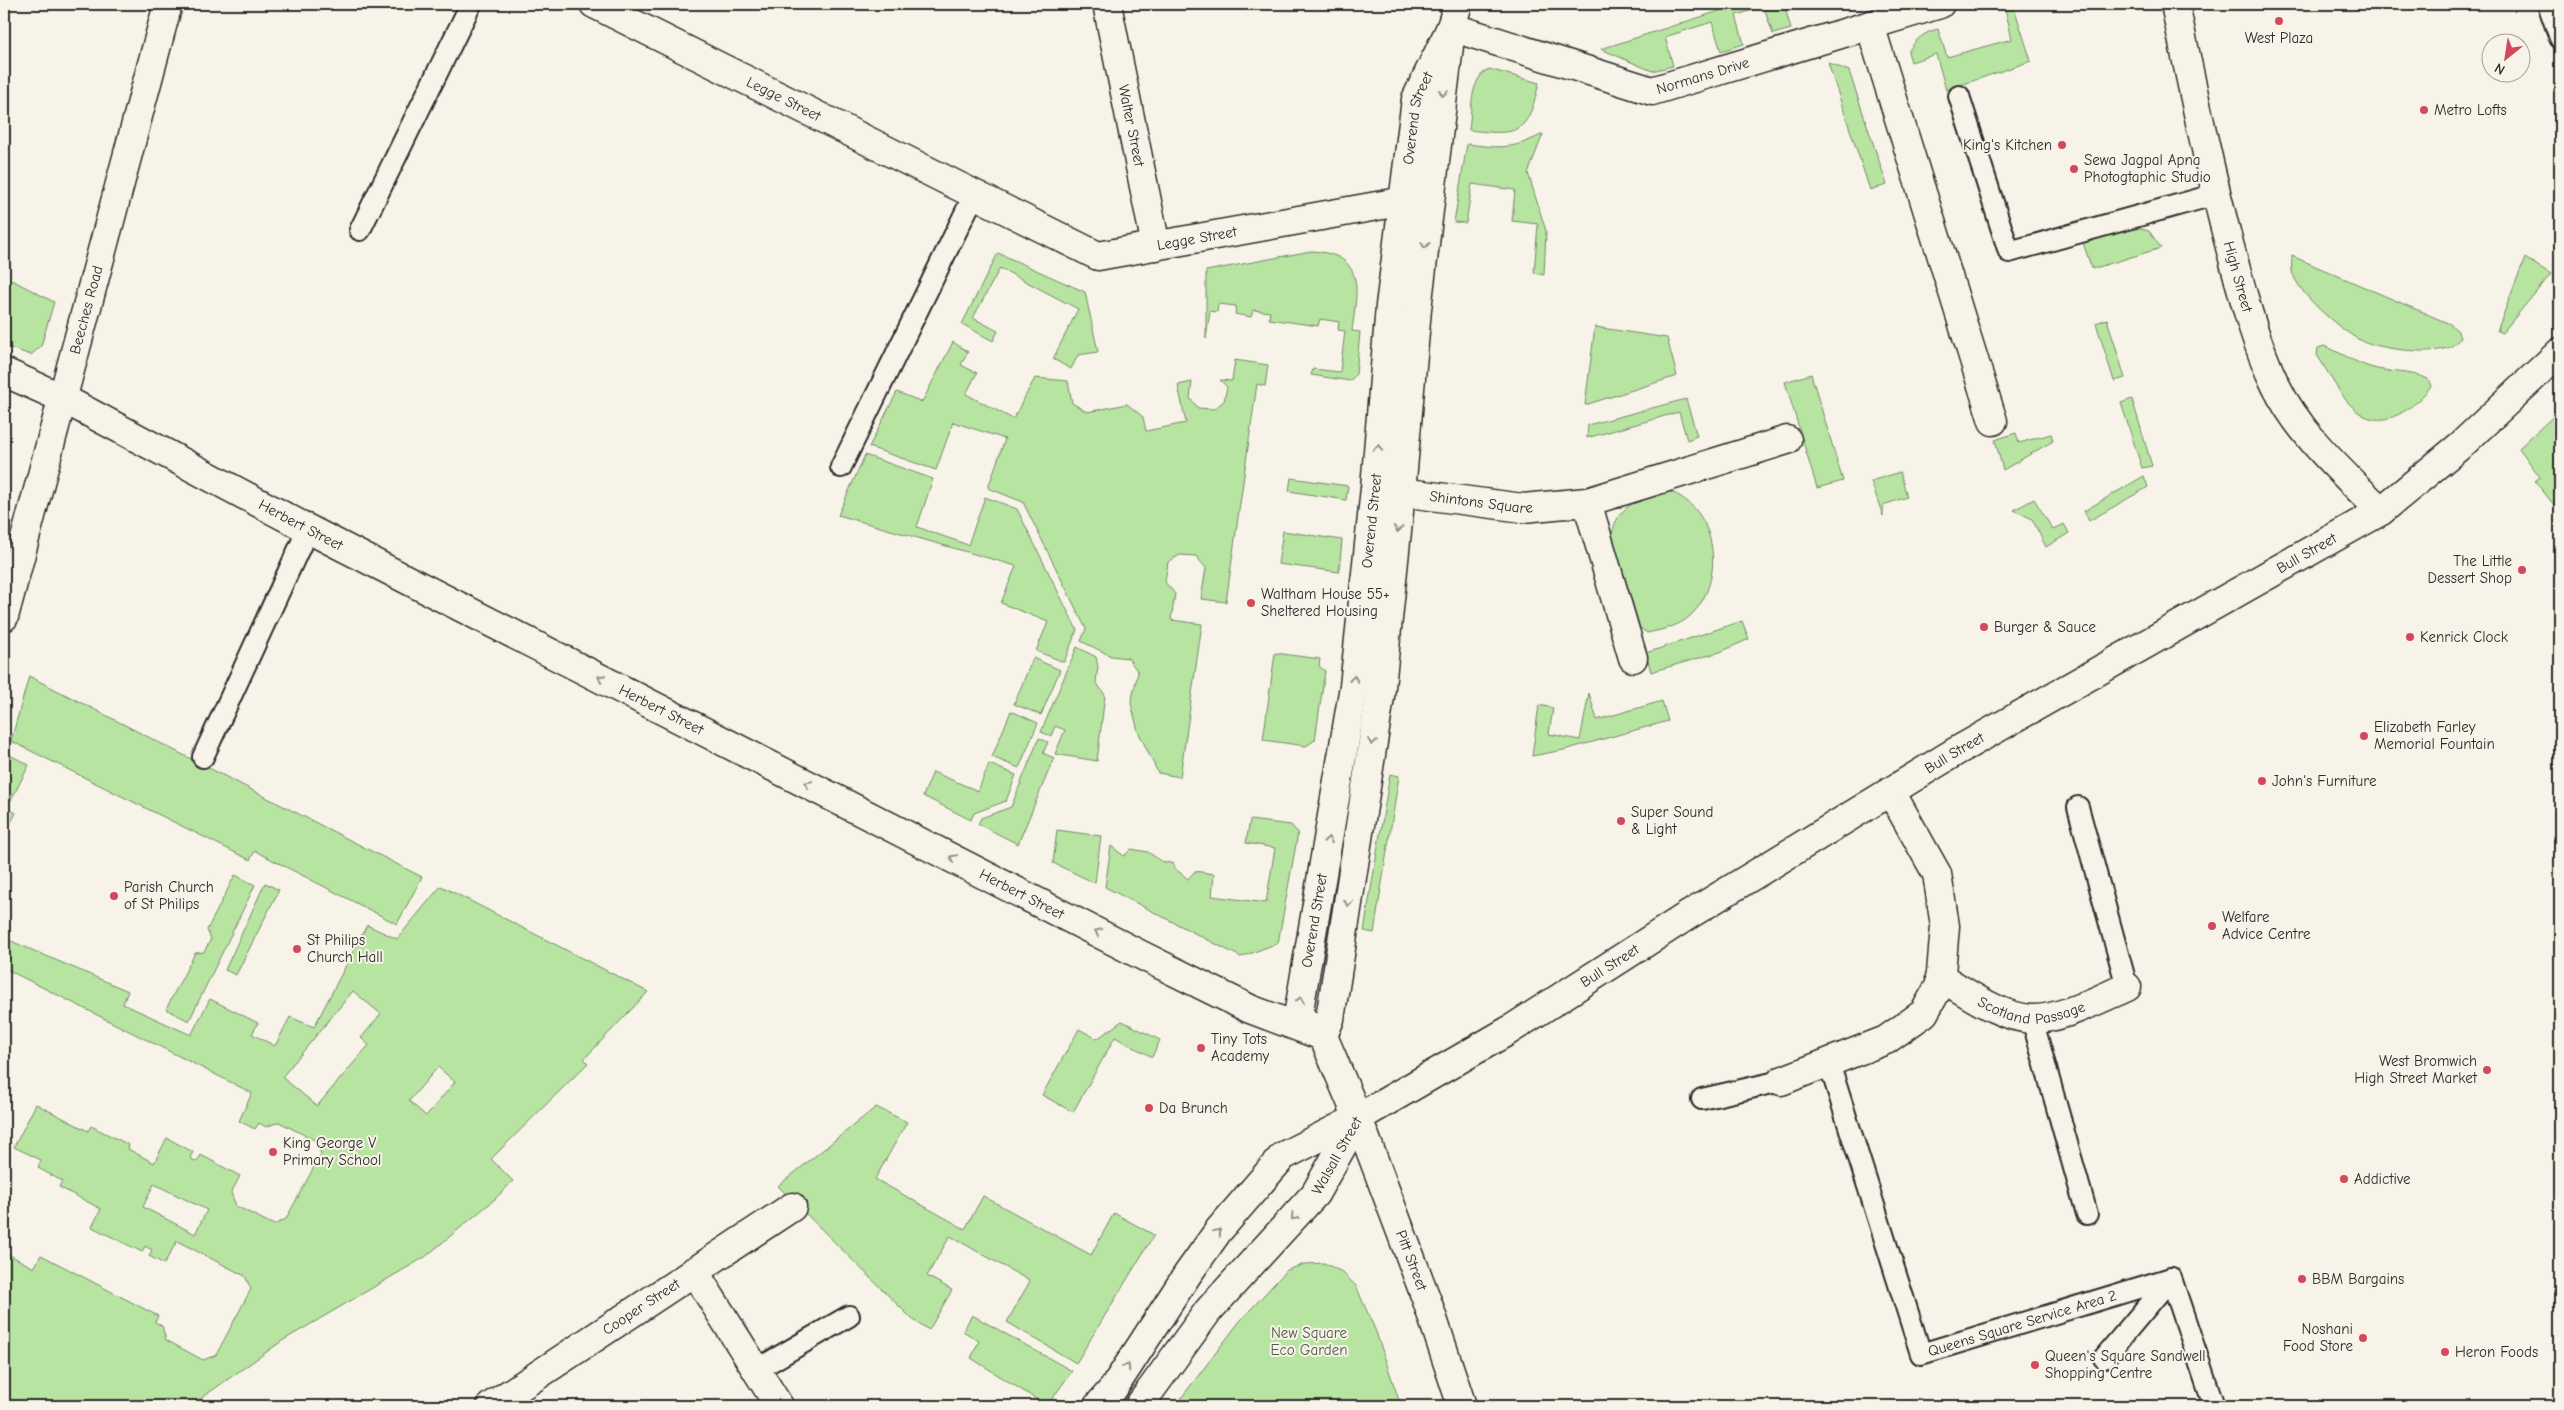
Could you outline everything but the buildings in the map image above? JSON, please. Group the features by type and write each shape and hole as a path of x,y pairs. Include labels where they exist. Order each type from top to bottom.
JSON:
{"street":[{"name":"Beeches Road","path":"4,616 168,4"},
{"name":"Legge Street","path":"594,4 1098,256 1386,203 1403,203 1431,196"},
{"name":"Walter Street","path":"1107,4 1156,246"},
{"name":"Normans Drive","path":"1454,16 1652,91 1940,4"},
{"name":"High Street","path":"2175,4 2217,194 2248,312 2275,384 2292,414 2319,449 2381,511"},
{"name":"Overend Street","path":"1358,1118 1323,1036 1298,1016 1417,309 1454,16"},
{"name":"Overend Street","path":"1388,490 1390,306 1416,99 1454,16"},
{"path":"1870,25 1993,421"},
{"name":"Bull Street","path":"1358,1118 1508,1031 1687,916 1954,752 2381,511 2461,445 2538,375 2560,352"},
{"name":"Herbert Street","path":"4,372 62,398 308,529 1141,955 1250,1009 1323,1036"},
{"name":"Shintons Square","path":"1388,490 1523,508 1587,502 1787,440"},
{"path":"1587,502 1633,658"},
{"path":"1781,1081 1886,1040 1924,1013 1940,985 1945,926 1937,874 1891,792"},
{"name":"Scotland Passage","path":"1940,977 1994,1009 2032,1019 2061,1014 2127,987"},
{"name":"Walsall Street","path":"1098,1406 1113,1389 1219,1230 1283,1156 1358,1118"},
{"name":"Walsall Street","path":"1139,1406 1208,1311 1315,1194 1358,1118"},
{"name":"Pitt Street","path":"1358,1118 1427,1301 1462,1406"},
{"name":"Cooper Street","path":"491,1406 792,1207"},
{"path":"694,1271 779,1406"}],"lane":[{"path":"360,230 471,4"},
{"path":"2548,4 2560,38"},
{"path":"1959,96 2008,252 2217,194"},
{"path":"841,467 975,193"},
{"path":"203,757 308,529"},
{"path":"2078,807 2127,987"},
{"path":"2032,1019 2087,1214"},
{"name":"Queens Square Service Area 2","path":"1829,1063 1921,1354 2171,1278"},
{"path":"1702,1099 1781,1081"},
{"path":"2104,1358 2171,1278"},
{"path":"2171,1278 2214,1406"},
{"path":"756,1370 849,1316"}],"green space":[{"path":"1741,4 1784,4 1791,29 1773,34 1764,7 1736,15 1744,44 1721,51 1712,22 1665,37 1673,66 1652,71 1601,49"},
{"path":"2004,4 2013,4 2031,61 1946,90 1936,54 1911,62 1908,52 1914,43 1928,32 1938,29 1947,57 2012,39"},
{"path":"1828,63 1849,71 1887,185 1870,190"},
{"path":"1489,69 1539,83 1530,113 1519,128 1500,132 1469,130 1471,105 1475,88 1478,80"},
{"path":"1543,134 1528,173 1546,231 1544,275 1534,273 1538,224 1512,221 1515,190 1472,184 1466,223 1454,222 1467,144 1506,147 1523,143"},
{"path":"2134,227 2149,231 2161,248 2092,269 2083,243"},
{"path":"1311,251 1329,254 1342,259 1350,267 1354,277 1356,302 1352,331 1360,332 1356,374 1350,381 1311,375 1313,369 1340,372 1345,331 1338,330 1339,322 1320,319 1318,326 1269,319 1270,312 1253,310 1251,317 1235,314 1236,306 1218,304 1217,312 1210,311 1206,339 1206,271"},
{"path":"998,253 1085,292 1098,352 1078,355 1071,369 1053,359 1078,309 1000,268 973,318 998,331 993,341 962,324"},
{"path":"2292,256 2450,324 2458,331 2460,339 2450,347 2439,350 2415,351 2377,346 2358,339 2319,309 2302,289 2295,280 2292,271"},
{"path":"2525,258 2551,274 2502,333 2497,331"},
{"path":"4,276 54,302 41,346 31,355 4,346"},
{"path":"2107,319 2125,378 2114,381 2096,323"},
{"path":"1595,327 1667,338 1677,376 1585,405"},
{"path":"953,342 968,352 961,365 977,373 966,394 1013,419 1035,378 1068,381 1072,403 1087,412 1127,404 1143,417 1146,431 1186,423 1178,385 1192,382 1190,398 1198,408 1214,409 1224,401 1227,387 1220,380 1232,381 1235,360 1268,365 1265,386 1257,384 1226,602 1201,599 1206,568 1196,556 1180,555 1168,562 1165,582 1175,594 1171,620 1202,624 1180,777 1158,773 1138,731 1131,703 1138,672 1128,658 1111,656 1081,641 1086,629 1023,502 988,488 1005,439 953,422 936,470 869,447 897,392 922,402"},
{"path":"2324,346 2370,367 2422,376 2428,379 2431,386 2417,402 2399,414 2379,419 2368,417 2358,412 2346,400 2317,355 2318,348"},
{"path":"1811,374 1843,481 1817,488 1785,382"},
{"path":"1686,399 1697,436 1687,440 1679,412 1587,438 1588,425"},
{"path":"2132,399 2152,466 2142,468 2121,403"},
{"path":"2560,410 2560,503 2554,505 2535,481 2540,477 2519,448"},
{"path":"2016,433 2019,443 2051,434 2053,441 2003,470 1995,440"},
{"path":"865,455 933,479 917,527 968,545 985,497 1017,509 1077,630 1064,662 1036,651 1048,622 1001,603 1016,566 838,515"},
{"path":"1900,472 1907,497 1883,505 1883,516 1871,481"},
{"path":"2144,476 2148,487 2089,521 2084,511"},
{"path":"1291,478 1348,486 1346,500 1289,491"},
{"path":"1668,491 1685,500 1698,513 1707,529 1712,547 1712,566 1709,584 1702,602 1690,616 1675,625 1647,633 1640,628 1612,534 1619,515 1625,509 1640,500"},
{"path":"2034,499 2053,530 2064,524 2069,533 2046,547 2032,519 2014,510"},
{"path":"1283,531 1342,540 1339,572 1278,564"},
{"path":"1742,621 1749,639 1720,652 1651,672 1646,653"},
{"path":"1077,647 1096,657 1098,667 1096,682 1105,695 1097,761 1055,754 1065,730 1055,726 1051,736 1041,732"},
{"path":"1275,653 1320,659 1319,666 1325,671 1315,740 1306,746 1263,740"},
{"path":"1033,658 1060,670 1041,715 1014,704"},
{"path":"29,676 422,877 397,924 255,851 250,860 11,741"},
{"path":"1589,693 1597,720 1662,701 1668,721 1564,750 1532,756 1539,705 1553,708 1549,734 1580,740"},
{"path":"1011,711 1038,723 1019,768 992,757"},
{"path":"1039,738 1048,742 1043,753 1054,758 1018,844 978,824 981,818 1011,807"},
{"path":"8,754 29,765 7,808 16,813 4,836 4,768"},
{"path":"989,764 1016,775 1006,801 974,813 971,820 923,796 933,772 978,791"},
{"path":"1390,774 1399,776 1374,933 1364,931"},
{"path":"1250,820 1291,825 1298,833 1278,943 1241,957 1105,887 1111,846 1124,856 1131,849 1148,852 1161,861 1174,864 1174,868 1188,879 1195,871 1214,874 1212,896 1266,903 1275,848 1246,843"},
{"path":"1057,830 1101,836 1095,883 1053,863"},
{"path":"235,875 255,885 189,1021 166,1009 195,953 204,952 211,939 207,930"},
{"path":"265,883 279,890 236,975 225,970"},
{"name":"King George V Primary School","path":"441,886 648,992 584,1059 588,1063 491,1159 513,1181 494,1200 425,1257 282,1341 190,1406 4,1406 4,1252 34,1268 41,1255 158,1316 155,1322 162,1326 166,1340 203,1360 216,1355 251,1289 245,1276 177,1241 164,1264 149,1256 152,1250 145,1246 142,1252 92,1227 101,1209 59,1187 62,1181 38,1168 41,1160 14,1147 36,1104 88,1131 91,1126 129,1145 128,1149 154,1163 167,1138 193,1152 190,1158 197,1162 201,1155 240,1176 231,1193 236,1206 274,1225 286,1219 321,1154 316,1141 279,1122 266,1127 259,1123 255,1129 239,1121 252,1093 4,968 4,938 128,991 123,1004 191,1035 210,999 258,1023 252,1034 275,1046 290,1017 314,1027 367,925 397,939","holes":["353,991 381,1014 361,1038 369,1045 317,1106 282,1077","438,1067 455,1082 426,1116 409,1101","154,1184 207,1210 195,1234 143,1207"]},
{"path":"1122,1021 1160,1040 1152,1057 1115,1037 1073,1112 1042,1095 1079,1029 1097,1039"},
{"path":"876,1107 907,1122 875,1179 965,1229 983,1196 1091,1255 1114,1213 1154,1235 1076,1363 1007,1322 1030,1281 950,1236 927,1276 952,1290 929,1330 912,1319 778,1186"},
{"name":"New Square Eco Garden","path":"1324,1263 1342,1272 1356,1286 1376,1332 1401,1406 1175,1406 1240,1321 1287,1270 1305,1264"},
{"path":"972,1315 1072,1371 1047,1406 971,1358 979,1341 963,1331"}],"place":[{"name":"West Plaza","path":"2279,21"},
{"name":"Metro Lofts","path":"2424,110"},
{"name":"King's Kitchen","path":"2062,145"},
{"name":"Sewa Jagpal Apna Photogtaphic Studio","path":"2074,169"},
{"name":"The Little Dessert Shop","path":"2522,570"},
{"name":"Waltham House 55+ Sheltered Housing","path":"1251,603"},
{"name":"Burger & Sauce","path":"1984,627"},
{"name":"Kenrick Clock","path":"2410,637"},
{"name":"Elizabeth Farley Memorial Fountain","path":"2364,736"},
{"name":"John's Furniture","path":"2262,781"},
{"name":"Super Sound & Light","path":"1621,821"},
{"name":"Parish Church of St Philips","path":"114,896"},
{"name":"Welfare Advice Centre","path":"2212,926"},
{"name":"St Philips Church Hall","path":"297,949"},
{"name":"Tiny Tots Academy","path":"1201,1048"},
{"name":"West Bromwich High Street Market","path":"2487,1070"},
{"name":"Da Brunch","path":"1149,1108"},
{"name":"King George V Primary School","path":"273,1152"},
{"name":"Addictive","path":"2344,1179"},
{"name":"BBM Bargains","path":"2302,1279"},
{"name":"Noshani Food Store","path":"2363,1338"},
{"name":"Heron Foods","path":"2445,1352"},
{"name":"Queen's Square Sandwell Shopping Centre","path":"2035,1365"}]}
